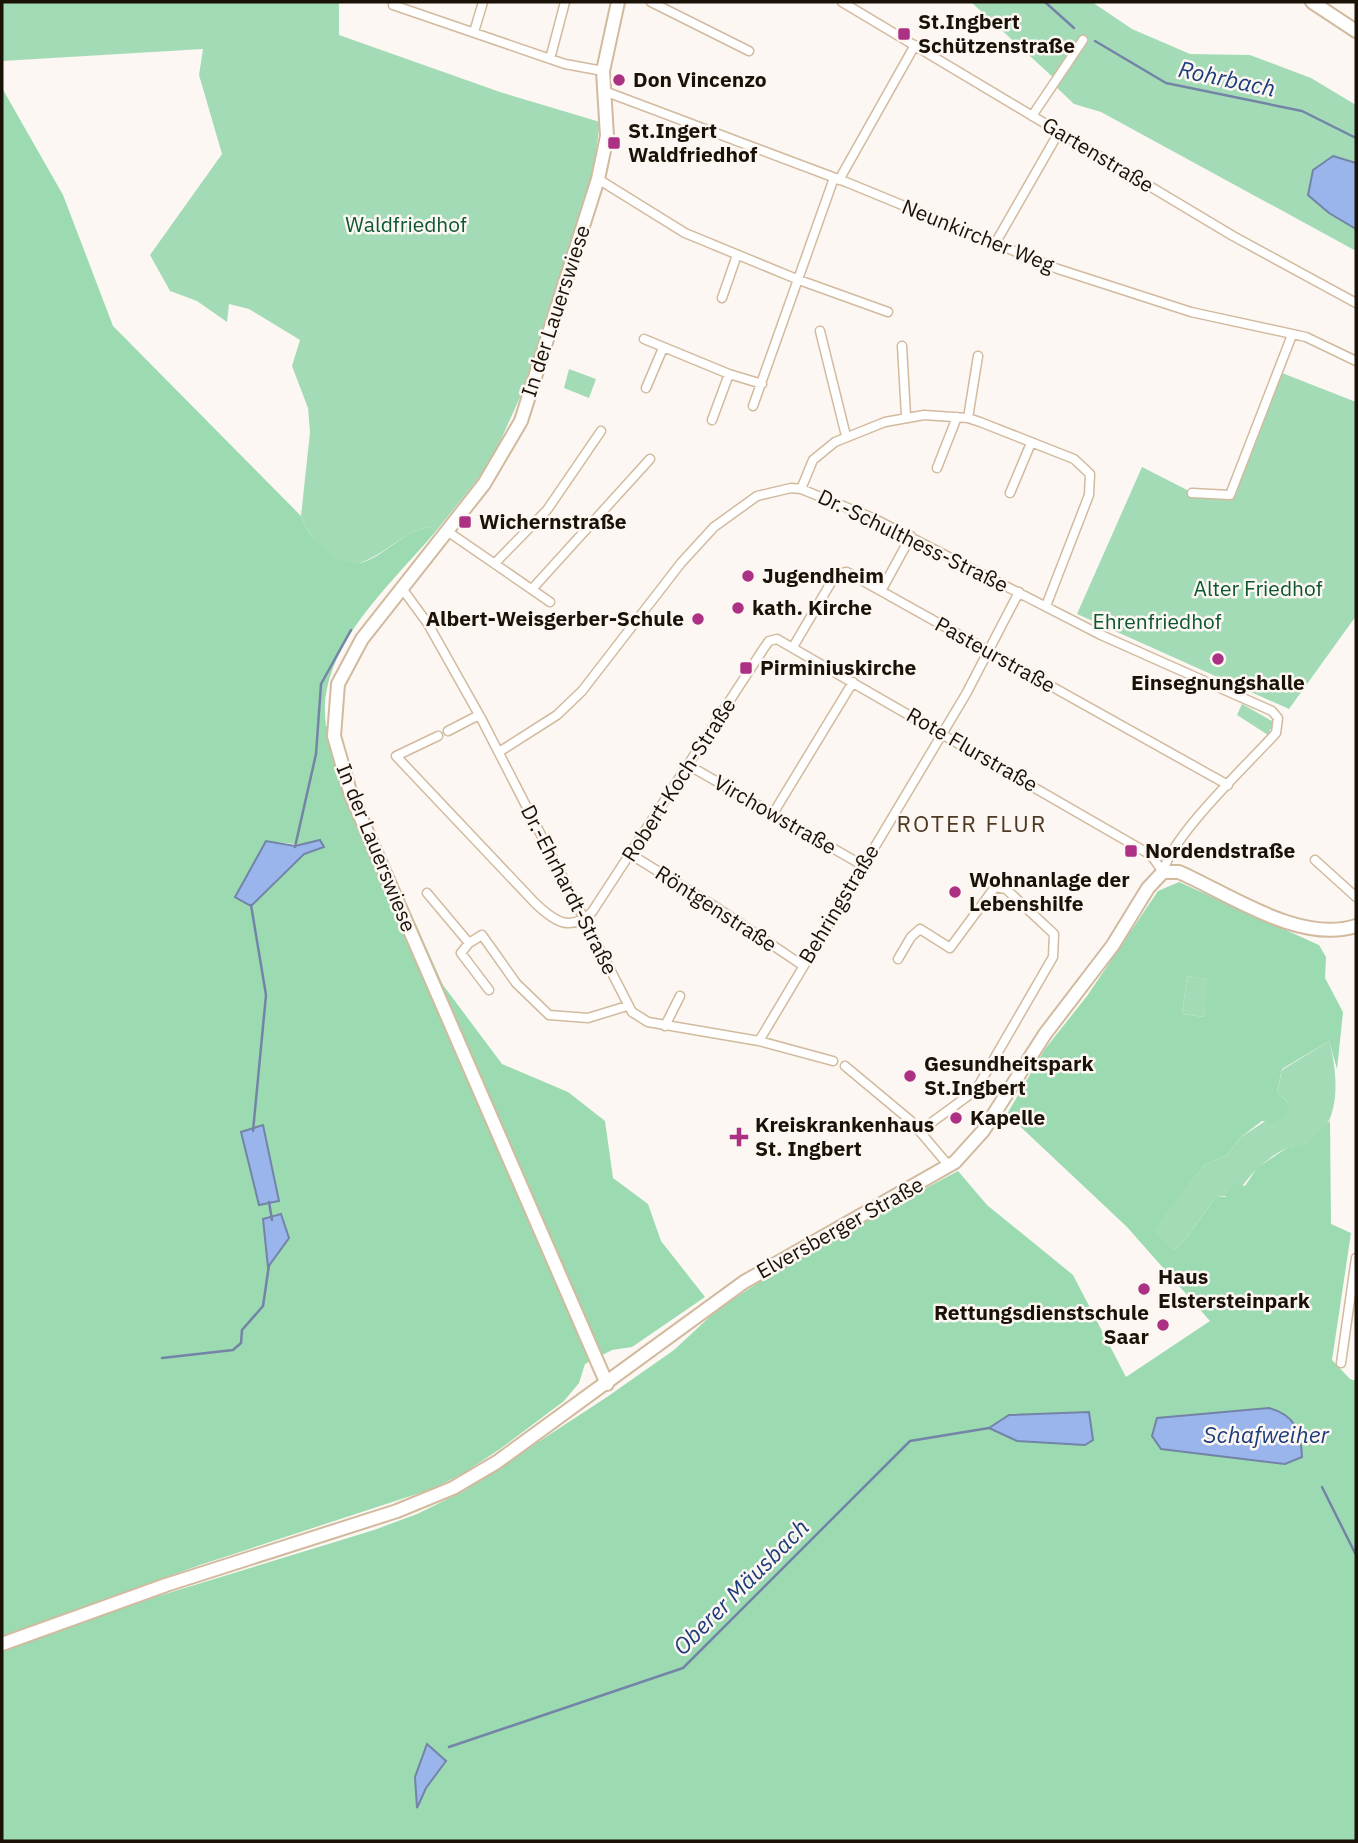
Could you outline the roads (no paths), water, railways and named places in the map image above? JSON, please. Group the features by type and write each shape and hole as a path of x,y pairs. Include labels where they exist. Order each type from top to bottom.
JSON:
{"main road":[{"name":"In der Lauerswiese","path":"607,1384 351,795 337,752 335,698 344,669 362,639 500,461 521,421 598,179 607,136 603,71 618,2"},
{"path":"1312,2 1356,31"},
{"path":"1163,872 1180,872 1305,929 1332,932 1356,926"},
{"name":"Elversberger Straße","path":"2,1644 166,1585 433,1498 472,1478 607,1384 744,1282 949,1166 969,1150 983,1131 1045,1034 1113,945 1148,888 1163,872"}],"street":[{"path":"394,2 393,5 550,59 586,70 603,71"},
{"path":"474,32 483,2"},
{"path":"550,59 565,2"},
{"path":"651,2 749,51"},
{"name":"Gartenstraße","path":"842,2 1233,236 1356,303"},
{"path":"1032,116 1083,40"},
{"path":"753,406 836,179 915,45"},
{"name":"Neunkircher Weg","path":"604,91 836,179 1058,269 1191,312 1306,337 1356,361"},
{"path":"996,243 1059,132"},
{"path":"598,179 685,233 799,280 888,312"},
{"path":"722,298 737,254"},
{"path":"820,331 846,436"},
{"path":"1192,493 1230,495 1292,335"},
{"path":"644,340 729,374 762,384"},
{"path":"902,346 906,416"},
{"path":"646,388 663,348"},
{"path":"968,418 978,356"},
{"path":"712,420 729,374"},
{"path":"802,489 813,460 846,436 906,416 968,418 1080,462 1086,468 1090,480 1089,495 1046,606"},
{"path":"937,468 957,417"},
{"path":"496,562 547,510 601,431"},
{"path":"1010,493 1031,443"},
{"path":"533,588 650,459"},
{"name":"Dr.-Schulthess-Straße","path":"499,752 557,715 582,691 681,563 723,518 757,496 802,489 911,536 1168,667 1272,711 1278,718 1276,733 1228,785"},
{"path":"447,531 550,601"},
{"path":"881,591 911,536"},
{"name":"Pasteurstraße","path":"793,647 841,571 1228,785"},
{"name":"Dr.-Ehrhardt-Straße","path":"401,587 428,624 480,715 627,1006"},
{"name":"Behringstraße","path":"759,1041 989,653 1019,592"},
{"name":"Rote Flurstraße","path":"773,640 793,647 1151,855 1163,872"},
{"name":"Robert-Koch-Straße","path":"584,919 592,912 764,648 773,640"},
{"path":"774,812 853,682"},
{"path":"448,731 480,715"},
{"path":"438,736 396,756 547,914 558,922 567,924 584,919"},
{"name":"Virchowstraße","path":"688,765 774,812 862,865"},
{"path":"1163,872 1166,860 1228,785"},
{"name":"Röntgenstraße","path":"630,854 802,965"},
{"path":"1315,860 1356,897"},
{"path":"898,958 911,937 920,929 950,948 995,887 1006,889 1054,934 1053,957 976,1090 920,1131"},
{"path":"427,893 469,943"},
{"path":"489,990 461,953 469,943 482,935 516,983 549,1015 588,1018 627,1006 639,1018 665,1026 759,1041 833,1062"},
{"path":"665,1026 680,996"},
{"path":"845,1066 882,1094 920,1131 949,1166"},
{"path":"1341,1363 1356,1258"}],"water":[{"path":"1333,156 1356,163 1356,229 1329,213 1308,195 1313,170"},
{"path":"320,840 324,847 304,854 251,906 235,897 266,841 295,846"},
{"path":"263,1125 279,1201 259,1205 241,1132"},
{"path":"281,1214 289,1238 268,1267 263,1219"},
{"name":"Schafweiher","path":"1269,1408 1285,1415 1295,1425 1302,1457 1285,1464 1161,1449 1152,1436 1157,1418"},
{"path":"1089,1412 1093,1440 1085,1445 1017,1441 989,1428 1009,1415"},
{"path":"427,1744 446,1761 426,1788 417,1808 415,1777"}],"waterway":[{"name":"Rohrbach","path":"1045,2 1074,28"},
{"name":"Rohrbach","path":"1095,41 1166,83 1302,111 1356,138"},
{"path":"295,847 316,754 321,684 351,630"},
{"path":"251,905 266,995 253,1131"},
{"path":"269,1202 272,1220"},
{"path":"162,1358 233,1350 241,1343 242,1330 263,1306 269,1265"},
{"name":"Oberer Mäusbach","path":"449,1747 683,1668 910,1441 989,1428"},
{"path":"1322,1487 1356,1555"}],"place":[{"name":"St.Ingbert Schützenstraße","path":"904,34"},
{"name":"Don Vincenzo","path":"619,80"},
{"name":"St.Ingert Waldfriedhof","path":"614,143"},
{"name":"Wichernstraße","path":"465,522"},
{"name":"Jugendheim","path":"748,576"},
{"name":"kath. Kirche","path":"738,608"},
{"name":"Albert-Weisgerber-Schule","path":"698,619"},
{"name":"Einsegnungshalle","path":"1218,659"},
{"name":"Pirminiuskirche","path":"746,668"},
{"name":"Nordendstraße","path":"1131,851"},
{"name":"Wohnanlage der Lebenshilfe","path":"955,892"},
{"name":"Gesundheitspark St.Ingbert","path":"910,1076"},
{"name":"Kapelle","path":"956,1118"},
{"name":"Kreiskrankenhaus St. Ingbert","path":"739,1137"},
{"name":"Haus Elstersteinpark","path":"1144,1289"},
{"name":"Rettungsdienstschule Saar","path":"1163,1325"}],"district":[{"name":"ROTER FLUR","path":"972,824"}],"park label":[{"name":"Waldfriedhof","path":"406,225"},
{"name":"Alter Friedhof","path":"1258,589"},
{"name":"Ehrenfriedhof","path":"1157,622"}]}
